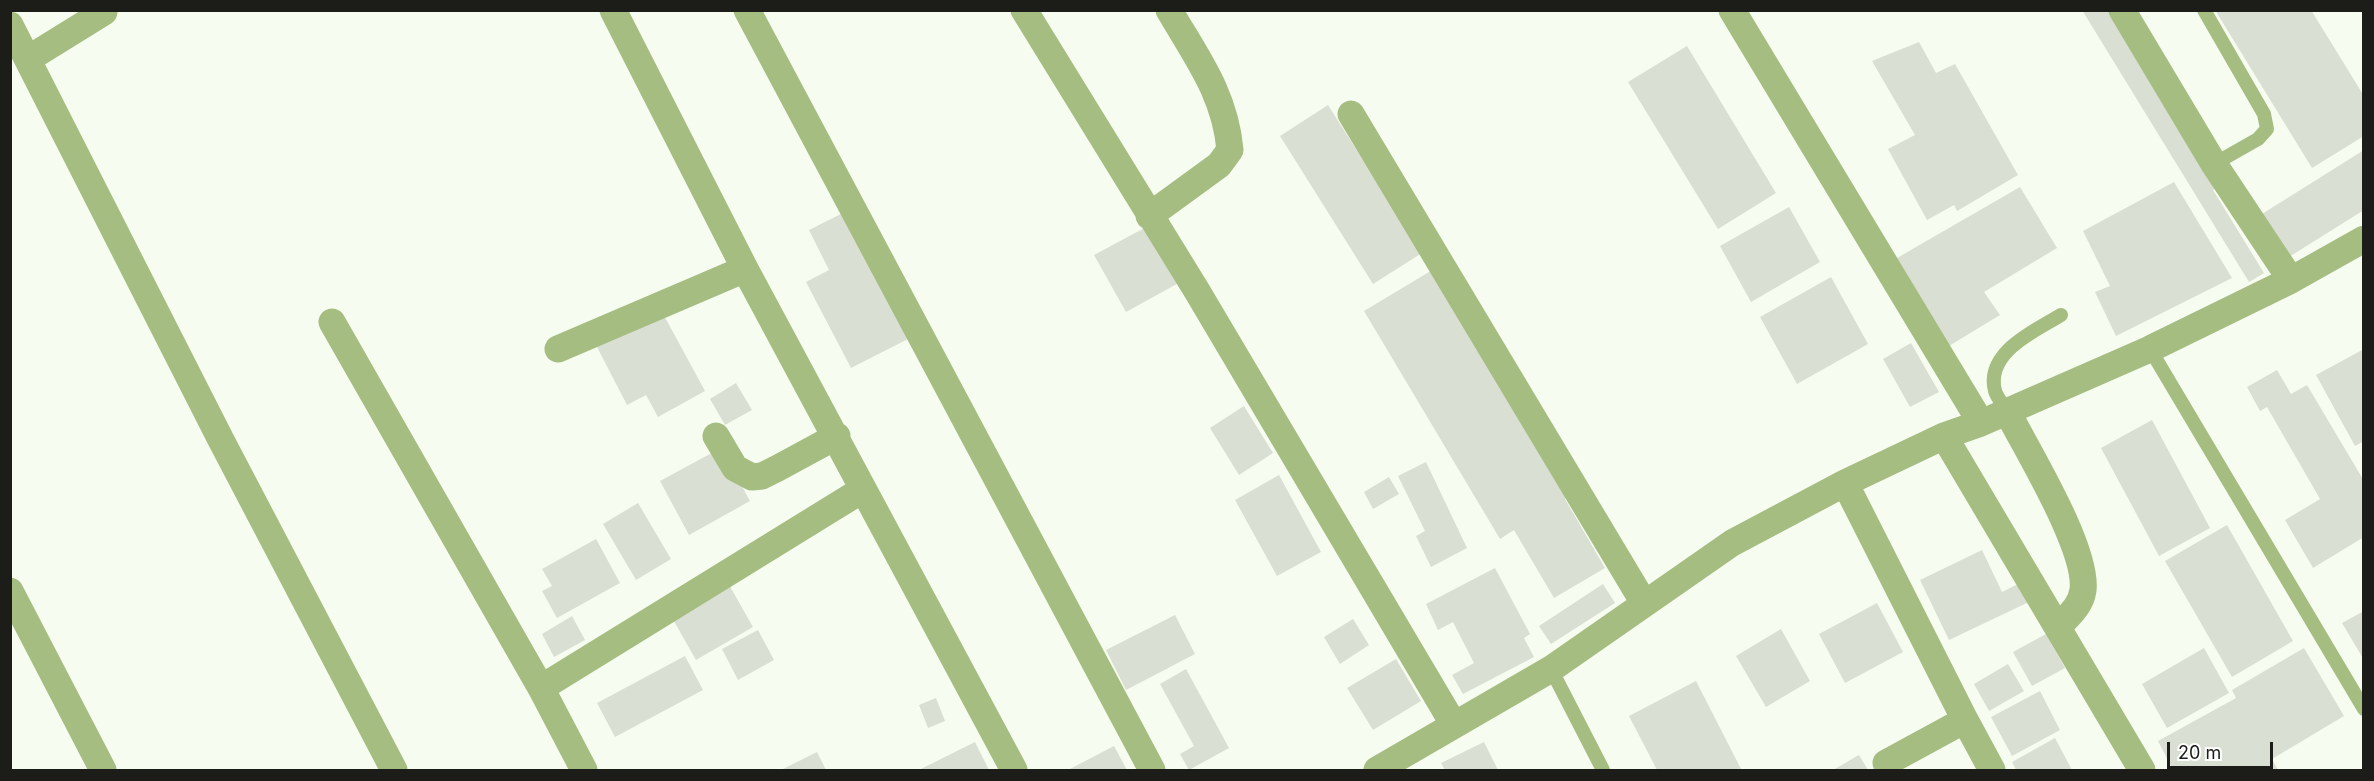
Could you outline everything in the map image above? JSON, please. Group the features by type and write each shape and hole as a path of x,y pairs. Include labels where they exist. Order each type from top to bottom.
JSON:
{"street":[{"path":"613,10 745,269 837,436 862,490 1014,771"},
{"path":"747,10 1152,771"},
{"path":"1024,10 1197,291 1454,725"},
{"path":"1149,216 1218,165 1230,150 1227,125 1220,99 1169,10"},
{"path":"1732,10 1981,423"},
{"path":"2122,10 2214,165 2291,280"},
{"path":"28,59 104,12"},
{"path":"10,25 221,440 394,771"},
{"path":"1352,114 1644,603"},
{"path":"1377,771 1551,669 1732,543 1845,483 1944,436 1981,423 2150,349 2291,280 2364,238"},
{"path":"558,349 745,269"},
{"path":"332,322 542,688 584,771"},
{"path":"2007,411 2065,525 2083,574 2083,591 2076,608 2058,627"},
{"path":"716,436 735,468 752,477 762,476 837,436"},
{"path":"1944,436 2142,771"},
{"path":"1845,483 1992,771"},
{"path":"542,688 862,490"},
{"path":"10,591 103,771"},
{"path":"1886,763 1965,720"}],"lane":[{"path":"2204,10 2264,114 2267,129 2258,140 2214,165"},
{"path":"2007,411 1995,393 1994,376 1999,361 2014,344 2061,315"},
{"path":"2150,349 2364,709"},
{"path":"1551,669 1603,771"}],"building":[{"path":"2082,10 2115,10 2222,185 2213,190 2264,273 2249,282"},
{"path":"2215,10 2311,10 2364,96 2364,136 2312,168"},
{"path":"1919,42 1936,73 1955,64 2018,175 1957,211 1954,205 1927,220 1888,149 1915,135 1872,61"},
{"path":"1687,46 1776,193 1718,229 1628,82"},
{"path":"1328,105 1422,253 1373,284 1280,136"},
{"path":"2364,150 2364,210 2289,257 2262,214"},
{"path":"2174,182 2232,278 2116,336 2095,292 2110,286 2083,231"},
{"path":"2020,187 2057,248 1984,292 2000,315 1949,346 1897,258"},
{"path":"1789,207 1820,262 1751,302 1720,246"},
{"path":"843,213 908,339 851,368 806,282 829,270 809,230"},
{"path":"1152,224 1184,280 1126,312 1094,255"},
{"path":"1434,269 1570,496 1565,499 1605,568 1554,598 1514,530 1500,539 1364,311"},
{"path":"1831,277 1868,344 1797,384 1760,317"},
{"path":"661,310 705,391 658,417 646,395 627,405 596,345"},
{"path":"1911,343 1939,392 1910,407 1883,359"},
{"path":"2364,349 2364,441 2355,446 2316,375"},
{"path":"2277,370 2291,394 2307,385 2364,481 2364,537 2313,568 2285,520 2320,499 2267,407 2260,411 2247,387"},
{"path":"736,383 752,410 725,425 710,399"},
{"path":"1244,406 1273,453 1239,475 1210,428"},
{"path":"2152,420 2210,528 2159,556 2101,448"},
{"path":"721,448 750,501 689,535 660,481"},
{"path":"1426,462 1467,548 1431,567 1416,536 1425,531 1398,476"},
{"path":"1279,475 1321,552 1277,576 1235,500"},
{"path":"1389,477 1399,494 1373,509 1364,492"},
{"path":"638,503 671,559 636,580 603,524"},
{"path":"2227,525 2293,641 2232,677 2165,561"},
{"path":"596,539 620,583 557,618 542,591 552,586 542,569"},
{"path":"1982,550 2002,592 2020,583 2029,602 1949,640 1920,580"},
{"path":"1495,568 1530,634 1524,638 1534,657 1463,694 1452,675 1474,663 1453,622 1438,630 1426,604"},
{"path":"728,583 753,627 696,660 671,616"},
{"path":"1603,584 1615,603 1551,644 1539,626"},
{"path":"1877,603 1903,652 1845,683 1819,634"},
{"path":"2364,611 2364,660 2342,623"},
{"path":"1175,615 1195,654 1126,690 1106,650"},
{"path":"572,616 585,640 554,657 542,634"},
{"path":"1353,619 1369,645 1340,664 1324,637"},
{"path":"1781,629 1810,681 1766,707 1736,656"},
{"path":"758,630 774,660 738,680 722,649"},
{"path":"2046,634 2065,668 2032,686 2013,652"},
{"path":"2204,648 2229,693 2167,728 2142,684"},
{"path":"2304,648 2344,716 2272,759 2278,770 2173,770 2158,741 2236,698 2232,690"},
{"path":"685,656 703,690 615,737 597,703"},
{"path":"1396,659 1421,701 1373,730 1347,688"},
{"path":"2008,664 2024,691 1989,711 1974,684"},
{"path":"1186,669 1229,748 1189,770 1180,754 1194,746 1160,684"},
{"path":"1696,681 1742,770 1657,770 1629,716"},
{"path":"2040,691 2060,730 2012,756 1991,717"},
{"path":"936,698 945,721 928,728 919,705"},
{"path":"2055,738 2072,770 2016,770 2012,762"},
{"path":"975,742 989,770 919,770"},
{"path":"1484,742 1498,770 1445,770 1441,763"},
{"path":"1114,746 1127,770 1068,770"},
{"path":"817,752 826,770 781,770"},
{"path":"1859,755 1868,770 1833,770"}]}
